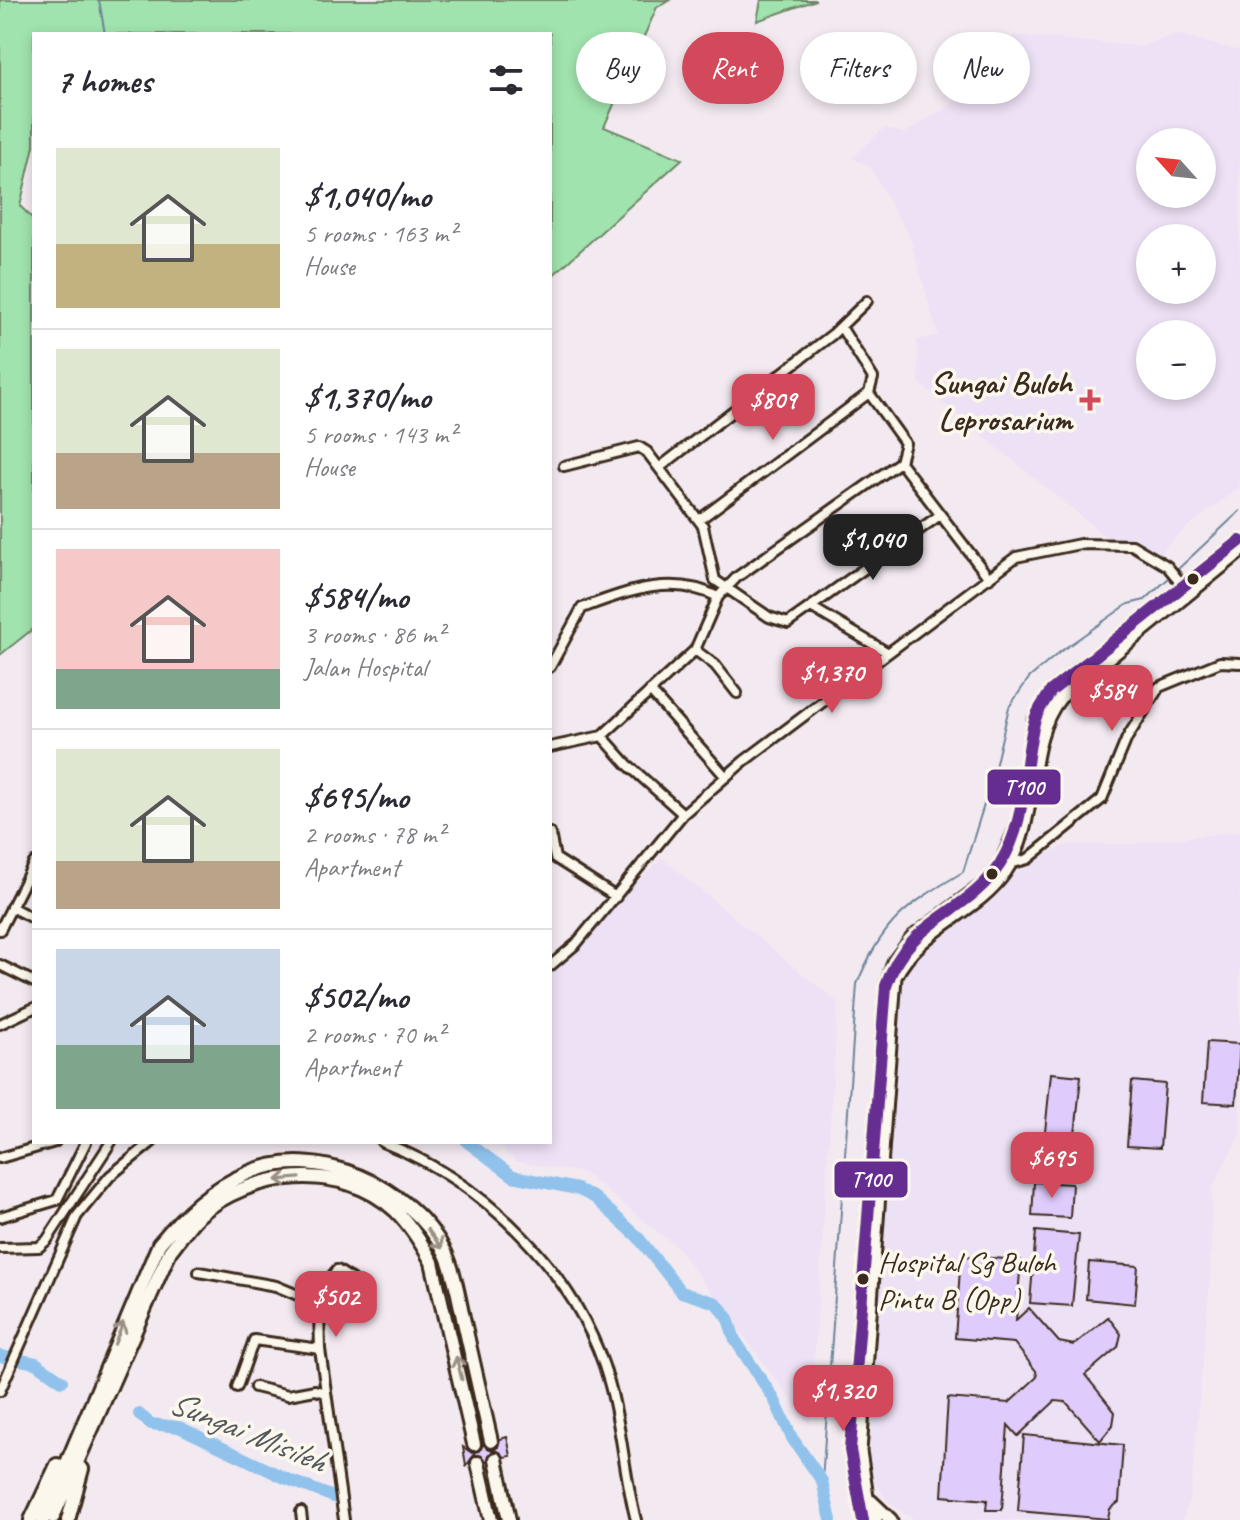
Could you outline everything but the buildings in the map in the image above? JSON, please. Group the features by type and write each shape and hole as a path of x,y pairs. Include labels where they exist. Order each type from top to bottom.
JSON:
{"highway":[{"path":"31,1520 164,1247 188,1210 213,1191 250,1171 278,1165 314,1165 363,1176 400,1200 445,1252 491,1441"},
{"path":"164,1247 197,1218 239,1190 265,1181 318,1177 371,1193 395,1211 416,1235 432,1262 474,1444"},
{"path":"68,1520 70,1502 142,1294"},
{"path":"52,1520 117,1372"},
{"path":"43,1520 102,1374"},
{"path":"496,1459 509,1520"},
{"path":"478,1463 491,1520"}],"main road":[{"path":"876,1520 863,1498 850,1450 886,986 894,962 913,937 985,883 1005,864 1022,814 1034,720 1051,691 1240,541"},
{"path":"1184,587 1240,552"},
{"path":"860,1520 863,1498"},
{"path":"863,1498 891,1520"}],"street":[{"path":"659,468 841,327 867,301"},
{"path":"699,520 869,393 873,378 841,327"},
{"path":"552,747 602,736 695,650 725,588 900,462 905,443 869,393"},
{"path":"564,466 639,447 699,520 715,580 769,617 788,623 940,515"},
{"path":"900,462 989,578"},
{"path":"552,964 576,944 683,814 726,777 1016,557 1080,544 1132,545 1167,566 1184,587"},
{"path":"552,663 582,608 644,585 704,589 718,597"},
{"path":"811,607 888,653"},
{"path":"695,650 715,665 737,693"},
{"path":"1005,864 1028,859 1102,799 1127,738 1159,687 1220,662 1240,663"},
{"path":"650,691 726,777"},
{"path":"602,736 627,764 683,814"},
{"path":"552,843 555,858 616,897"},
{"path":"0,930 32,867"},
{"path":"11,907 32,918"},
{"path":"0,965 32,981"},
{"path":"0,1024 32,1009"},
{"path":"0,1158 48,1144"},
{"path":"0,1217 57,1200 85,1144"},
{"path":"0,1248 39,1247 47,1240 110,1144"},
{"path":"0,1391 77,1216 110,1176 150,1144"},
{"path":"386,1144 464,1184 515,1230 568,1293 598,1349 610,1383 636,1520"},
{"path":"312,1301 337,1270 359,1284"},
{"path":"199,1272 254,1280 312,1301 319,1311 320,1349 344,1520"},
{"path":"237,1387 254,1340 320,1349"},
{"path":"255,1387 288,1395 315,1390 326,1393"}],"shaded area":[{"path":"1176,34 1240,51 1240,487 1191,524 1148,564 1106,537 919,383 917,340 938,335 910,238 869,166 852,158 884,128 905,133 952,104 1030,104 1030,36 1140,46"},
{"path":"1240,831 1240,1135 1212,1189 1210,1282 1191,1494 1182,1520 915,1520 890,1504 876,1485 869,1464 896,1043 905,971 921,948 997,894 1004,880 1067,845 1131,844"},
{"path":"662,858 838,1003 810,1425 677,1247 584,1173 515,1161 499,1144 552,1144 552,964"}],"green space":[{"path":"0,0 671,0 657,7 646,32 576,32 576,104 614,104 604,127 682,159 552,276 552,32 32,32 32,155 20,206 32,218 32,630 0,655"},
{"path":"761,0 816,0 757,21"}],"waterway":[{"path":"99,0 105,32"},
{"path":"1177,570 1240,511"},
{"path":"822,1481 857,984 877,944 898,917 963,872 993,776 1009,707 1029,678 1061,651 1128,604 1145,600 1172,575"},
{"path":"470,1144 513,1176 577,1189 595,1198 637,1236 681,1292 716,1303 727,1316 735,1340 774,1399 792,1438 822,1481 831,1520"},
{"name":"Sungai Misileh","path":"0,1356 36,1363 62,1381"},
{"name":"Sungai Misileh","path":"139,1414 151,1424 179,1427 287,1479 336,1498"}],"transit line":[{"name":"T100","path":"863,1520 850,1450 886,986 896,963 909,945 971,895 1000,864 1020,813 1035,719 1051,691 1240,541"}],"place":[{"name":"Sungai Buloh Leprosarium","path":"1090,400"},
{"name":"Hospital Sg Buloh Pintu B (Opp)","path":"863,1279"}]}
